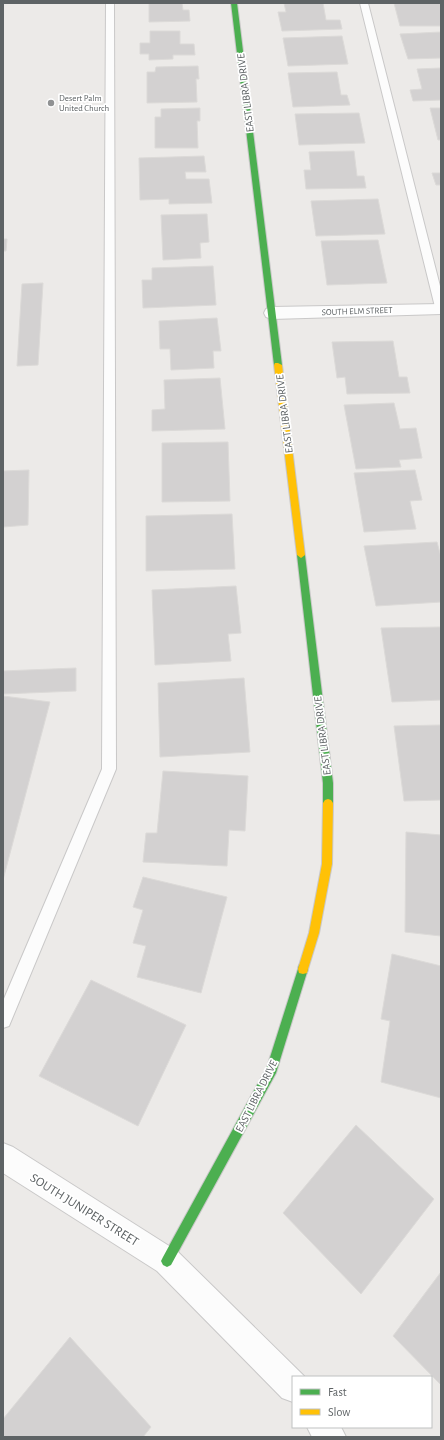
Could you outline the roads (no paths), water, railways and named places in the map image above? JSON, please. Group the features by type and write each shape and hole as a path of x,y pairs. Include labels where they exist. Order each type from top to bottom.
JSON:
{"street":[{"name":"EAST LIBRA DRIVE","path":"167,1260 272,1069 314,933 327,864 328,784 234,3"},
{"name":"SOUTH ELM STREET","path":"272,313 441,310"},
{"name":"SOUTH JUNIPER STREET","path":"3,1157 167,1260"},
{"path":"167,1260 292,1386"},
{"path":"324,1428 330,1437"}],"lane":[{"path":"3,1020 109,769 110,3"},
{"path":"364,3 441,310"}],"place":[{"name":"Desert Palm United Church","path":"51,103"}]}
